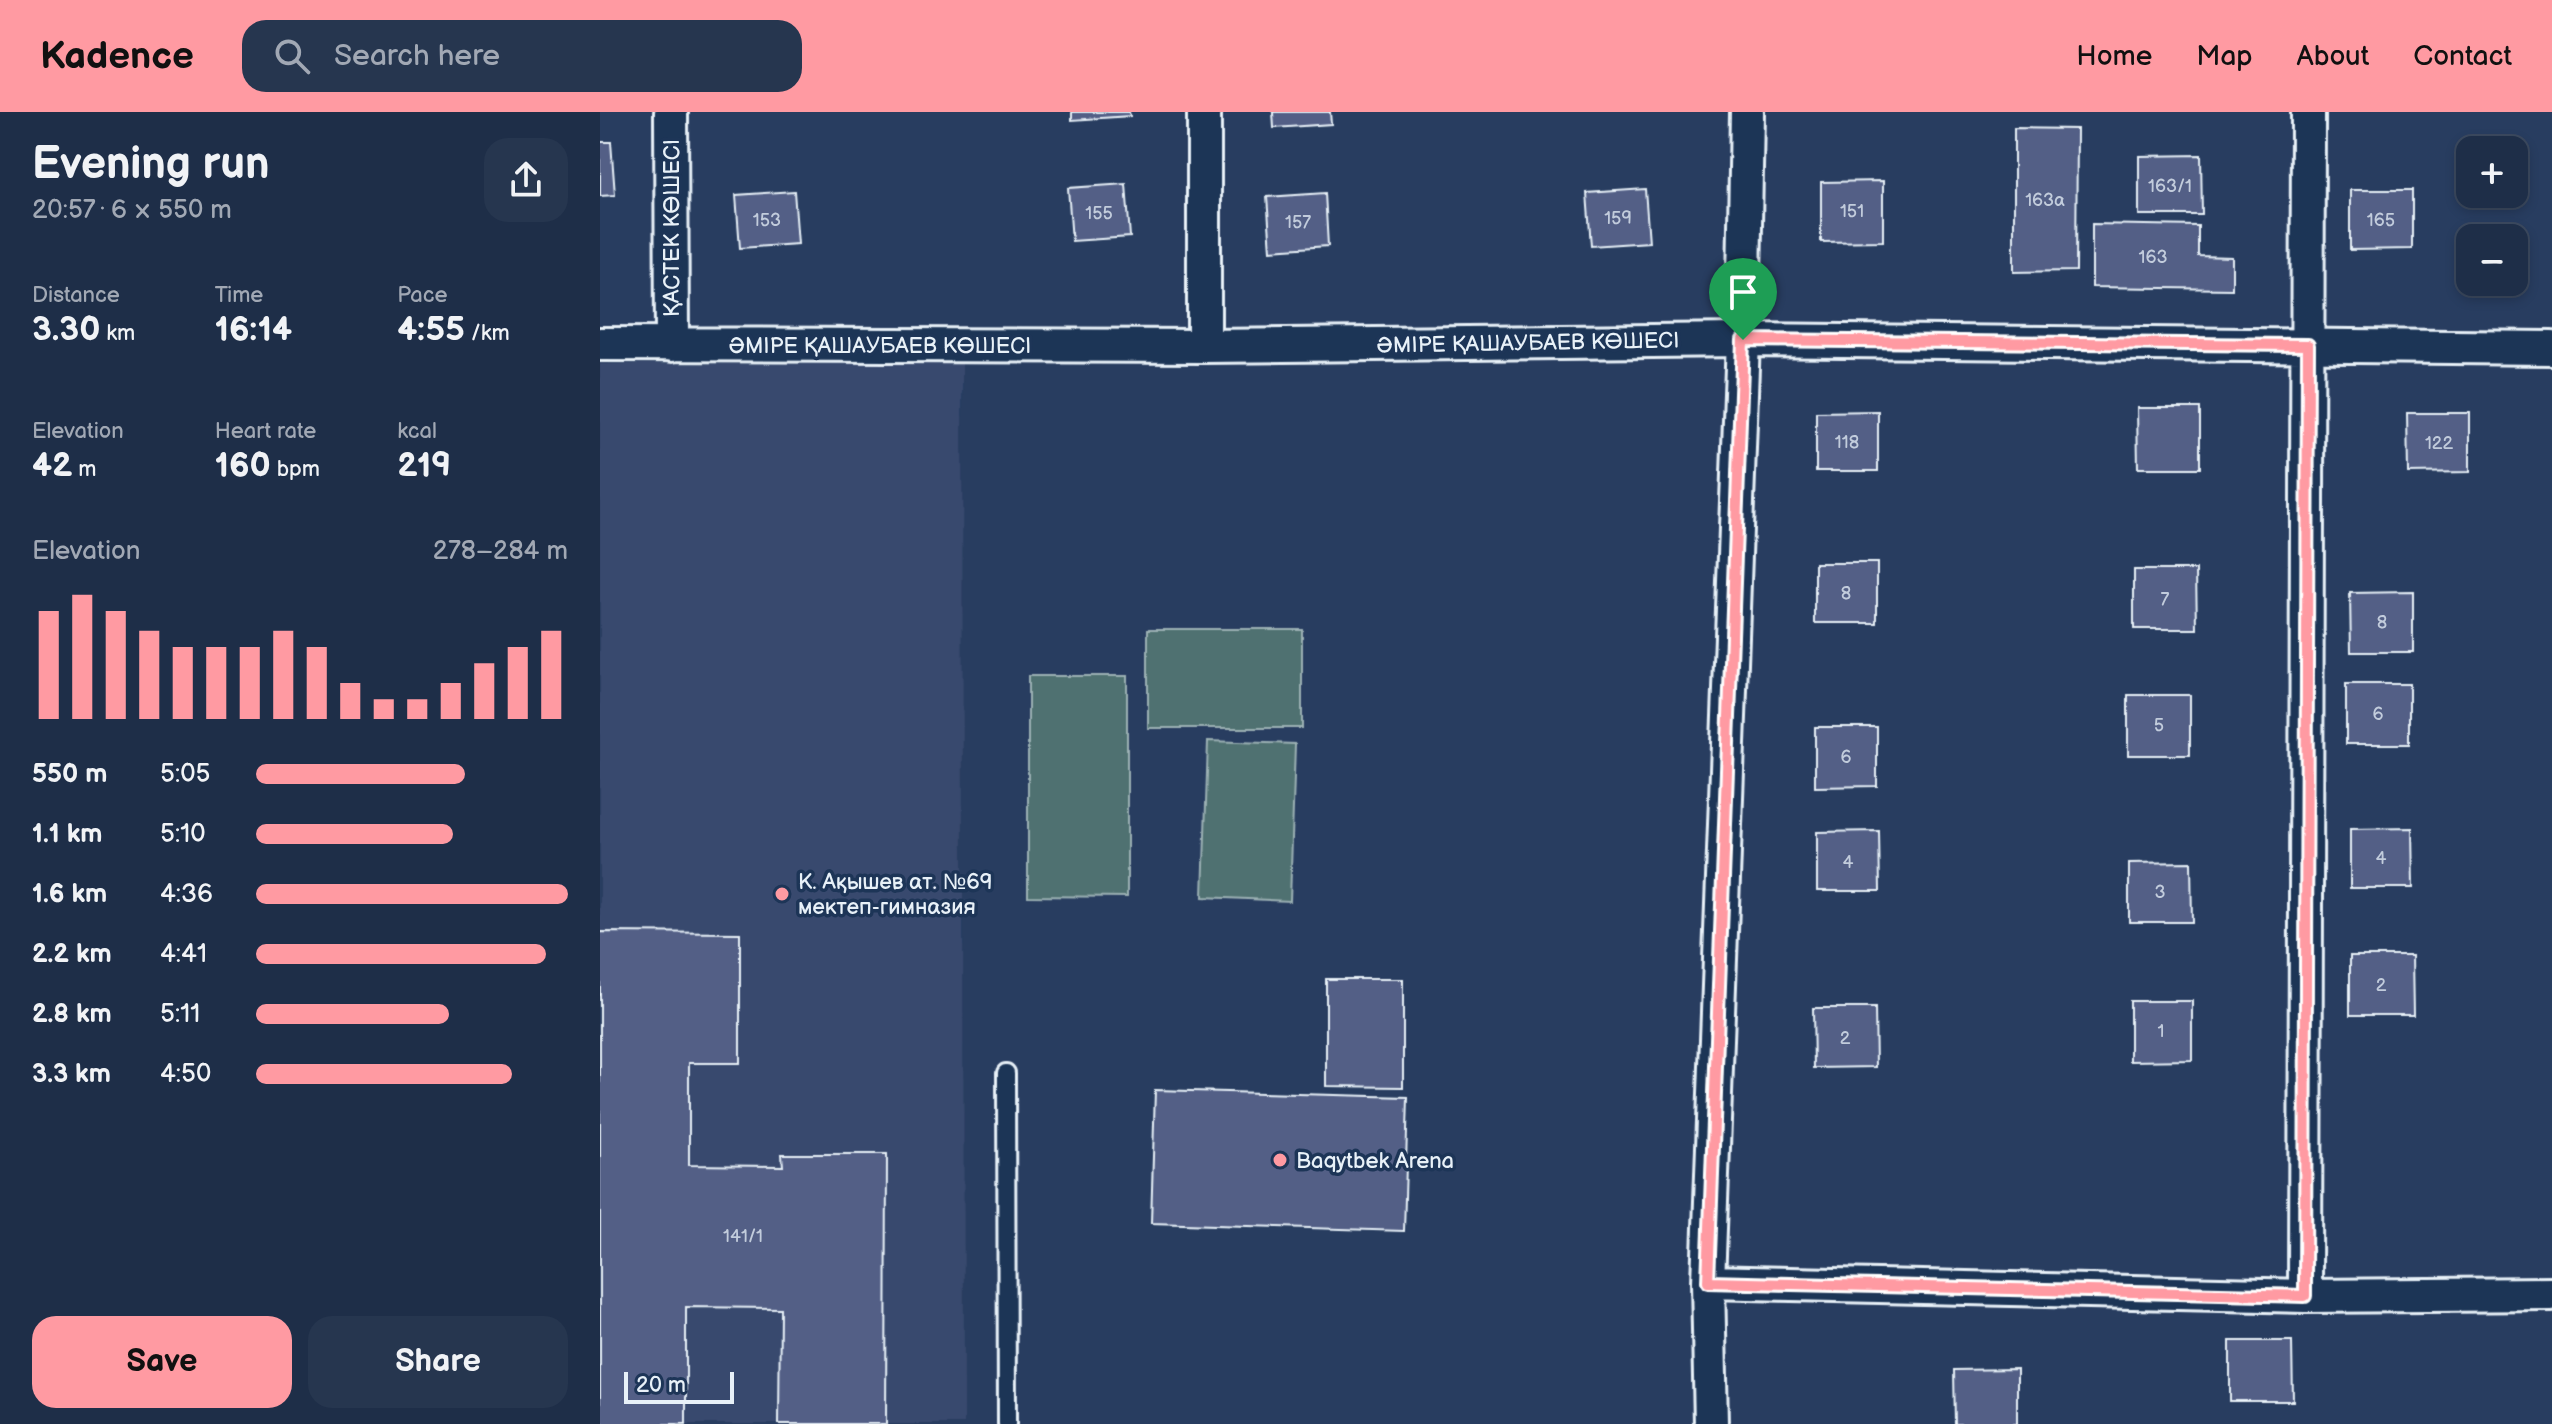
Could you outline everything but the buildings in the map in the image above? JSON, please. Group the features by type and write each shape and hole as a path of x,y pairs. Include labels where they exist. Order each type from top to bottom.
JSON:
{"street":[{"name":"ҚАСТЕК КӨШЕСІ","path":"671,112 672,345"},
{"path":"1204,112 1204,346"},
{"path":"1711,1424 1708,1282 1743,340 1747,112"},
{"path":"2305,1296 2308,112"},
{"name":"ӘМІРЕ ҚАШАУБАЕВ КӨШЕСІ","path":"600,344 1204,346 1743,340 2552,348"},
{"path":"1708,1282 2305,1296 2552,1294"}],"lane":[{"path":"1006,1073 1007,1424"}],"shaded area":[{"name":"К. Ақышев ат. №69 мектеп-гимназия","path":"600,364 962,364 964,1424 600,1424"}],"green space":[{"path":"1148,629 1302,629 1302,728 1148,728"},
{"path":"1028,676 1127,676 1127,897 1028,896"},
{"path":"1208,741 1295,744 1290,901 1203,897"}],"place":[{"name":"К. Ақышев ат. №69 мектеп-гимназия","path":"782,894"},
{"name":"Baqytbek Arena","path":"1280,1160"}],"route":[{"path":"1743,340 2308,345 2305,1296 1708,1282 1743,340"}]}
